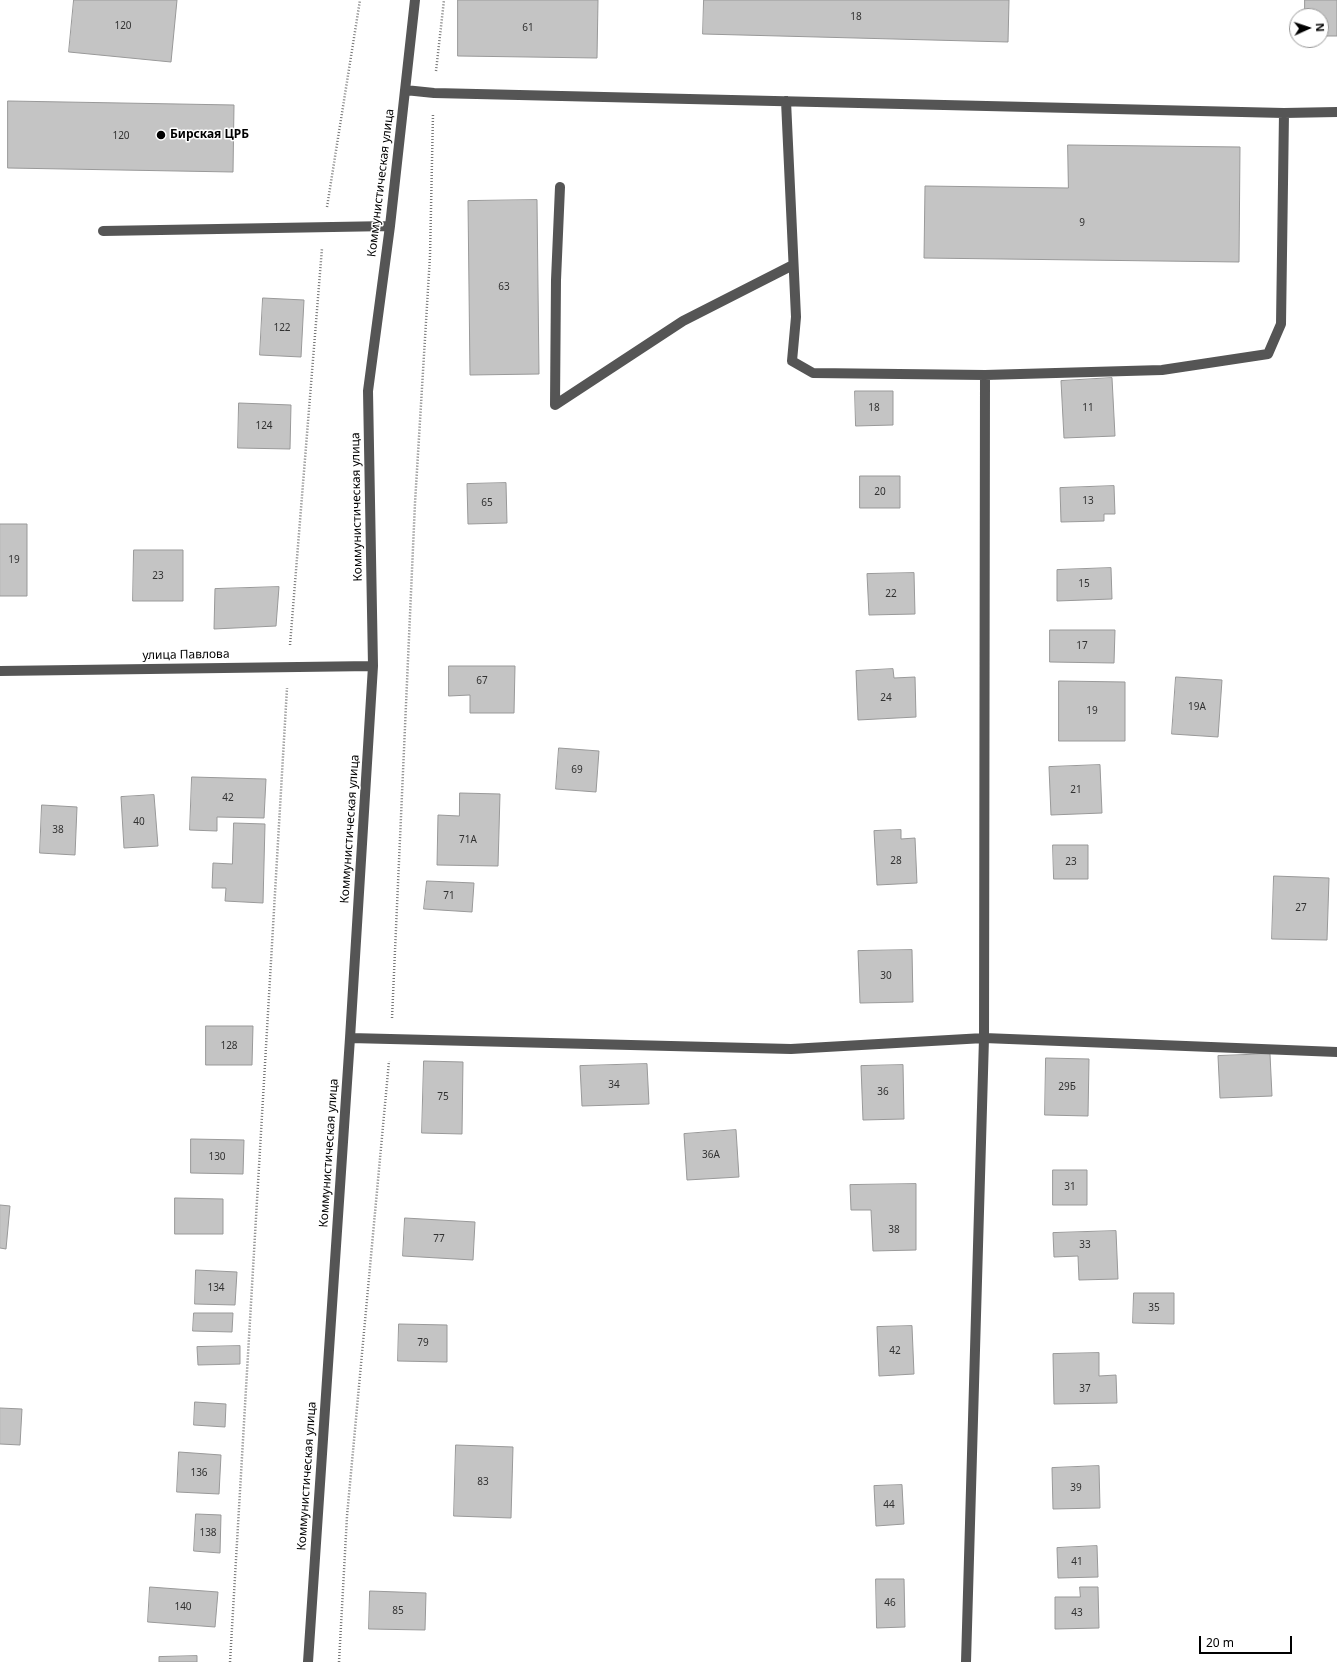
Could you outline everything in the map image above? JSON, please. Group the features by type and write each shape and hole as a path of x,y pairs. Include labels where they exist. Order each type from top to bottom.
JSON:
{"street":[{"name":"Коммунистическая улица","path":"308,1662 350,1038 373,666 368,391 390,226 416,0"},
{"path":"405,90 434,93 1337,112"},
{"path":"786,101 796,317 792,361 813,373 985,375 1162,370 1268,354 1281,324 1284,112"},
{"path":"560,187 556,280 555,405 683,321 793,265"},
{"path":"103,231 390,226"},
{"path":"966,1662 984,1038 985,375"},
{"name":"улица Павлова","path":"0,671 373,666"},
{"path":"350,1038 791,1049 984,1038 1337,1052"}],"path":[{"path":"230,1662 288,667 324,227 360,0"},
{"path":"339,1662 347,1516 391,1040 415,503 430,256 434,93 444,0"}],"building":[{"path":"74,0 177,0 171,62 69,52"},
{"path":"458,0 598,0 597,58 458,56"},
{"path":"704,0 1009,0 1008,42 703,34"},
{"path":"1305,0 1337,0 1337,36 1329,36 1329,8 1305,8"},
{"path":"8,101 234,105 233,172 8,168"},
{"path":"1068,145 1240,147 1239,262 924,258 925,186 1068,188"},
{"path":"537,200 539,374 470,375 468,201"},
{"path":"263,298 304,300 301,357 260,355"},
{"path":"1112,378 1115,436 1064,438 1061,381"},
{"path":"855,391 893,391 893,425 856,426"},
{"path":"239,403 291,405 290,449 238,448"},
{"path":"860,476 900,476 900,508 860,508"},
{"path":"506,483 507,523 468,524 467,484"},
{"path":"1114,486 1115,514 1104,514 1104,521 1061,522 1060,488"},
{"path":"0,524 27,524 27,596 0,596"},
{"path":"134,550 183,550 183,601 133,601"},
{"path":"1111,568 1112,599 1057,601 1057,570"},
{"path":"914,573 915,614 869,615 867,574"},
{"path":"279,587 276,626 214,629 215,589"},
{"path":"1050,630 1115,630 1114,663 1050,662"},
{"path":"449,666 515,666 514,713 470,713 470,695 449,696"},
{"path":"893,669 894,678 915,677 916,717 858,720 856,671"},
{"path":"1176,677 1222,680 1218,737 1172,734"},
{"path":"1059,681 1125,682 1125,741 1059,741"},
{"path":"559,748 599,751 596,792 556,789"},
{"path":"1100,765 1102,813 1051,815 1049,767"},
{"path":"192,777 266,779 264,818 217,817 217,831 190,830"},
{"path":"460,793 500,794 498,866 437,865 438,815 459,816"},
{"path":"154,795 158,846 124,848 121,797"},
{"path":"42,805 77,807 75,855 40,853"},
{"path":"234,823 265,824 263,903 225,901 226,888 212,888 213,863 232,864"},
{"path":"901,830 901,839 915,838 917,883 877,885 874,831"},
{"path":"1053,845 1088,845 1088,879 1054,879"},
{"path":"1274,876 1329,878 1327,940 1272,939"},
{"path":"427,881 474,883 472,912 424,909"},
{"path":"912,950 913,1002 860,1003 858,951"},
{"path":"206,1026 253,1026 252,1065 206,1065"},
{"path":"1270,1054 1272,1096 1220,1098 1218,1056"},
{"path":"1046,1058 1089,1059 1088,1116 1045,1115"},
{"path":"424,1061 463,1062 462,1134 422,1133"},
{"path":"647,1064 649,1104 582,1106 580,1066"},
{"path":"903,1065 904,1119 863,1120 861,1066"},
{"path":"736,1130 739,1177 687,1180 684,1134"},
{"path":"191,1139 244,1140 243,1174 191,1173"},
{"path":"1053,1170 1087,1170 1087,1205 1053,1205"},
{"path":"916,1184 916,1250 873,1251 871,1210 851,1210 850,1185"},
{"path":"175,1198 223,1199 223,1234 175,1234"},
{"path":"0,1205 10,1206 6,1249 0,1248"},
{"path":"405,1218 475,1222 473,1260 403,1256"},
{"path":"1116,1231 1118,1279 1079,1280 1078,1256 1054,1257 1053,1233"},
{"path":"196,1270 237,1272 235,1305 195,1304"},
{"path":"1134,1293 1174,1293 1174,1324 1133,1323"},
{"path":"194,1313 233,1313 232,1332 193,1331"},
{"path":"399,1324 447,1325 447,1362 398,1361"},
{"path":"912,1326 914,1374 879,1376 877,1327"},
{"path":"240,1346 240,1364 198,1365 197,1347"},
{"path":"1099,1353 1099,1376 1116,1375 1117,1403 1054,1404 1053,1354"},
{"path":"195,1402 226,1404 225,1427 194,1425"},
{"path":"0,1408 22,1409 20,1445 0,1444"},
{"path":"456,1445 513,1447 511,1518 454,1516"},
{"path":"179,1452 221,1455 219,1494 177,1492"},
{"path":"1099,1466 1100,1508 1053,1509 1052,1468"},
{"path":"902,1485 904,1524 876,1526 874,1486"},
{"path":"196,1514 221,1515 220,1553 194,1551"},
{"path":"1097,1546 1098,1577 1058,1578 1057,1548"},
{"path":"876,1579 904,1579 905,1627 877,1628"},
{"path":"150,1587 218,1592 215,1627 148,1622"},
{"path":"1080,1587 1098,1587 1099,1628 1055,1629 1055,1597 1080,1597"},
{"path":"370,1591 426,1593 425,1630 369,1629"},
{"path":"197,1656 197,1662 159,1662 159,1657"}],"place":[{"name":"Бирская ЦРБ","path":"161,135"}]}
